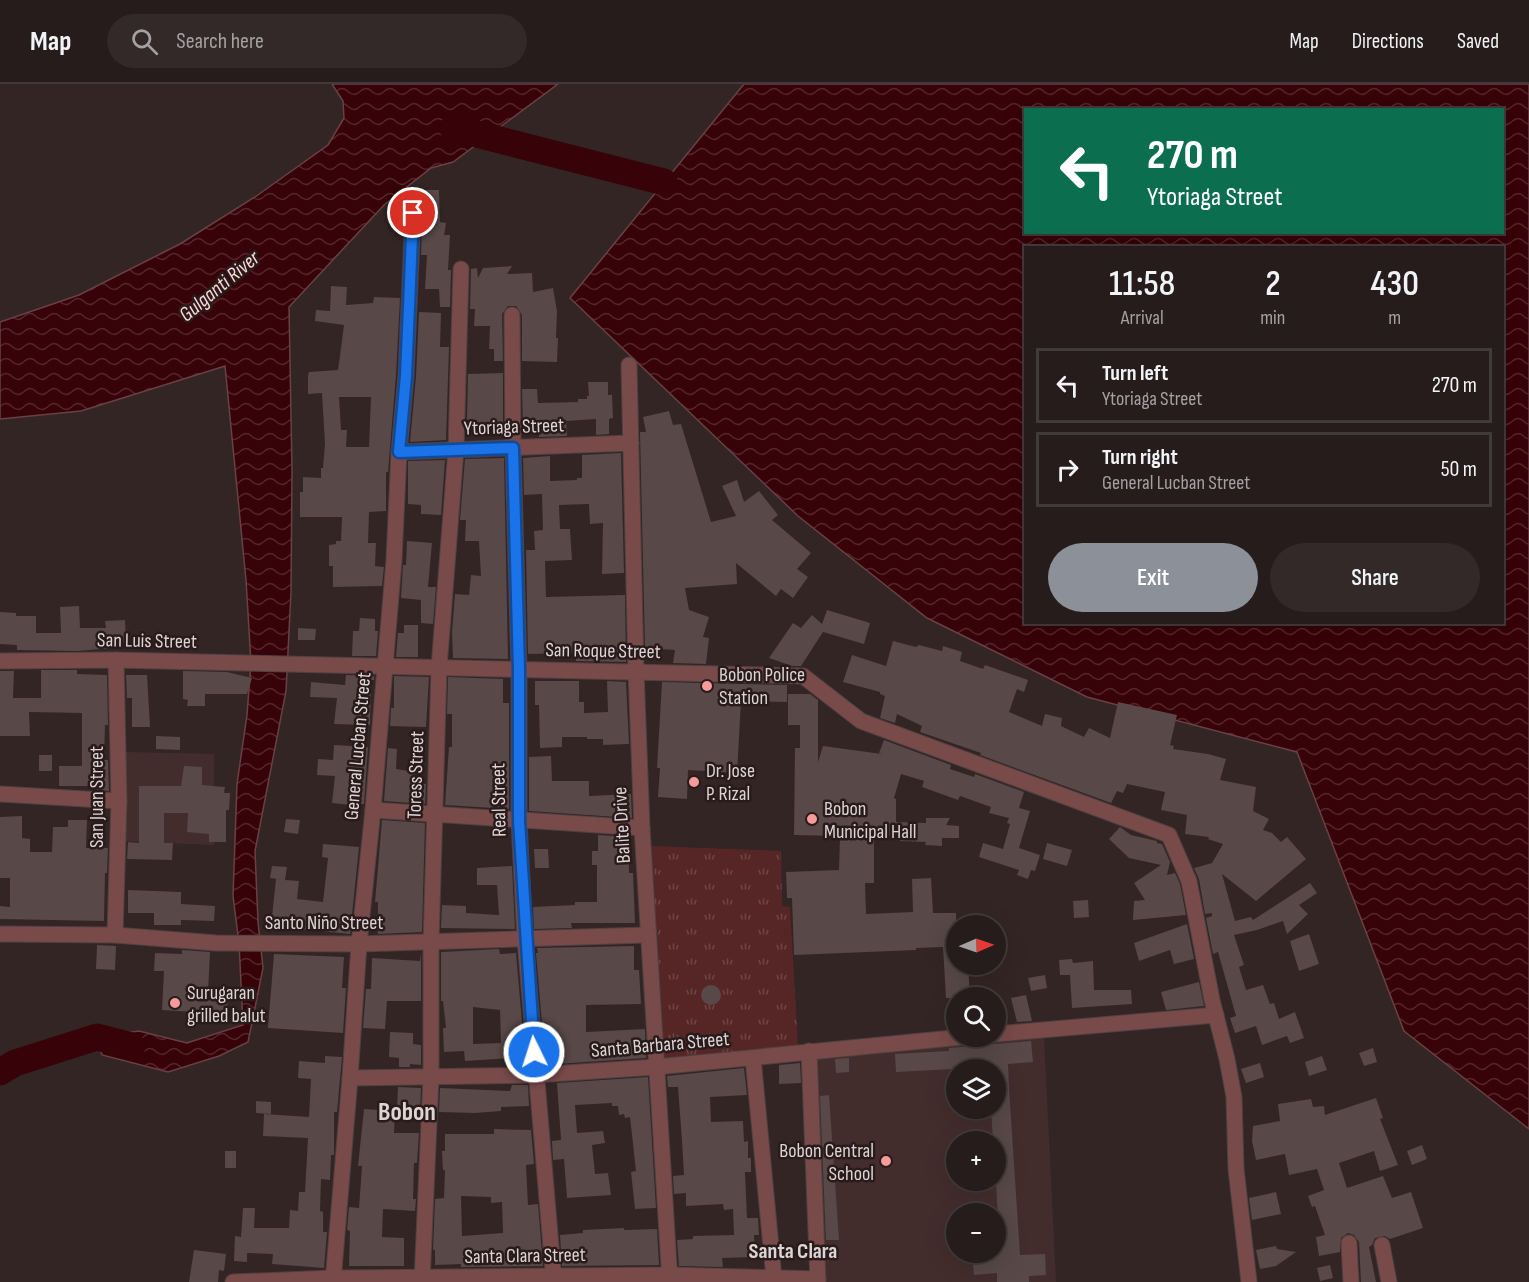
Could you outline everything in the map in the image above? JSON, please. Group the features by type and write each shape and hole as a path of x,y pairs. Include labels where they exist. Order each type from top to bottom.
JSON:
{"street":[{"name":"General Lucban Street","path":"333,1280 359,944 394,560 399,452 406,376 413,213"},
{"name":"Toress Street","path":"422,1280 431,1077 431,943 439,668 456,449 461,269"},
{"name":"Real Street","path":"512,315 519,670 519,821 535,1075 553,1279"},
{"name":"Balite Drive","path":"629,365 642,828 669,1278"},
{"name":"Ytoriaga Street","path":"399,452 631,443"},
{"name":"San Luis Street","path":"0,661 116,660 294,664"},
{"name":"San Juan Street","path":"115,935 119,801 116,660"},
{"name":"San Roque Street","path":"294,664 803,676 861,721 1169,835 1189,880 1216,1015"},
{"path":"0,794 119,801"},
{"path":"373,810 435,816 642,828"},
{"name":"Santo Niño Street","path":"0,933 115,935 216,943 359,944 647,935"},
{"path":"1006,1033 1216,1015 1234,1097 1236,1169 1250,1282"},
{"name":"Santa Barbara Street","path":"350,1078 535,1075 753,1058 946,1038"},
{"path":"809,1051 818,1281"},
{"path":"753,1058 774,1278"},
{"path":"1349,1244 1351,1282"},
{"path":"1382,1245 1389,1282"},
{"name":"Santa Clara Street","path":"233,1282 669,1278 774,1278 818,1281"}],"shaded area":[{"path":"126,752 214,754 214,845 124,841"},
{"name":"Bobon Central School","path":"1044,1037 1056,1282 820,1282 812,1055 946,1045 946,1047 1006,1047 1006,1040"}],"green space":[{"path":"651,846 781,851 782,906 790,907 798,1046 663,1058"}],"water":[{"path":"332,84 558,84 453,162 431,168 384,205 289,307 292,471 291,592 286,691 255,851 258,922 263,968 248,1042 219,1056 168,1072 102,1055 97,1037 139,1031 187,1043 243,1025 239,943 233,896 237,784 247,715 251,663 246,580 225,366 81,411 0,419 0,322 79,295 180,244 255,197 328,145 344,118 343,101"},
{"path":"744,84 1529,84 1529,1129 1404,1031 1297,752 1087,697 927,618 798,516 570,298"}],"building":[{"path":"423,190 439,190 440,222 446,223 444,235 450,235 448,270 451,270 450,307 440,307 439,289 425,289 427,255 421,255"},
{"path":"512,266 507,274 532,273 533,292 553,288 557,311 557,362 522,361 522,315 516,306 508,306 502,314 503,361 494,361 494,349 489,349 490,326 474,326 475,309 470,309 471,269 477,268 478,278 483,268"},
{"path":"331,286 347,287 346,305 373,303 374,297 400,298 396,375 388,472 386,472 386,511 369,512 368,543 376,543 375,566 384,567 382,586 333,587 333,566 329,566 329,545 341,541 342,517 300,517 300,492 303,492 303,477 321,478 325,444 322,393 308,394 309,372 338,370 344,325 315,321 316,310 330,311","holes":["339,397 371,397 369,447 346,447 347,430 341,430"]},
{"path":"419,312 441,313 440,347 449,347 446,440 410,442"},
{"path":"503,373 503,425 495,425 495,433 473,434 472,420 467,420 468,374"},
{"path":"588,382 608,382 608,395 612,395 613,418 609,419 609,434 596,435 596,419 566,421 567,436 539,437 539,426 523,426 522,389 537,389 538,403 578,402 578,399 587,399 589,396"},
{"path":"669,411 673,425 681,424 711,522 736,516 722,486 737,480 744,502 759,491 778,515 772,520 811,553 797,569 808,577 793,598 781,589 776,596 736,563 737,584 685,588 689,610 709,617 703,637 709,638 706,664 673,663 675,650 645,648 640,432 646,432 643,417"},
{"path":"621,453 624,573 602,574 603,523 590,524 589,504 559,505 560,529 570,529 572,560 545,561 546,597 625,595 626,662 576,661 576,653 528,654 526,550 535,550 534,531 543,530 542,494 524,495 523,458 550,456 550,481 577,480 577,478 582,478 582,455"},
{"path":"504,458 508,659 453,658 452,632 455,594 469,595 471,575 481,576 479,541 465,541 466,520 460,520 465,459"},
{"path":"445,460 441,515 421,514 421,505 408,504 408,461"},
{"path":"407,541 432,543 428,587 436,587 433,624 421,623 421,600 401,598"},
{"path":"79,606 80,628 106,628 105,621 125,620 126,642 114,643 114,648 77,651 17,650 17,645 0,644 0,612 16,613 16,616 36,616 36,633 61,633 60,607"},
{"path":"827,610 870,623 864,644 823,632 801,666 792,666 769,658 793,623 801,628 812,615 822,624"},
{"path":"360,618 375,619 375,631 378,631 376,656 352,656 353,631 359,631"},
{"path":"404,625 418,625 418,657 396,657 398,633 404,633"},
{"path":"298,628 316,629 315,640 298,640"},
{"path":"893,641 942,651 943,646 962,652 960,661 983,669 985,665 1028,680 1024,692 1017,689 1009,712 1042,726 1045,714 1062,718 1061,726 1084,737 1089,728 1110,738 1118,702 1177,715 1170,745 1174,746 1173,749 1226,759 1220,780 1256,787 1253,811 1269,819 1263,830 1272,833 1281,842 1287,837 1306,859 1256,901 1222,874 1235,921 1251,917 1253,920 1310,883 1317,893 1299,905 1308,914 1287,934 1283,921 1234,935 1244,965 1239,967 1246,990 1263,985 1270,1004 1274,1003 1279,1019 1295,1012 1304,1038 1290,1043 1287,1036 1262,1045 1256,1026 1235,1033 1230,1018 1236,1016 1218,952 1213,954 1206,918 1212,916 1212,913 1205,914 1199,879 1194,868 1212,863 1223,844 1208,839 1209,837 1185,834 1187,815 1161,810 1165,792 1127,784 1123,793 1117,791 1111,803 920,732 922,726 897,714 895,723 880,718 885,696 880,692 843,682 852,655 886,666"},
{"path":"41,670 77,670 77,674 107,675 108,725 105,725 104,760 108,760 109,791 97,790 97,786 59,786 59,766 82,766 82,713 29,712 30,736 0,736 0,671 14,671 13,698 41,698"},
{"path":"183,671 227,672 252,678 247,694 205,694 205,706 187,706 188,700 183,699"},
{"path":"126,675 147,675 150,727 132,727 132,698 127,698"},
{"path":"346,675 374,676 374,680 371,680 370,725 334,724 337,698 310,697 311,682 345,685"},
{"path":"394,676 429,677 426,727 390,726 391,708 394,708"},
{"path":"448,677 503,679 503,703 509,703 509,809 445,805 449,747 452,747 452,714 447,714"},
{"path":"535,681 579,681 579,702 584,702 584,713 608,712 607,681 626,682 629,744 603,745 603,739 562,737 562,747 540,748 539,705 535,705"},
{"path":"662,682 787,685 787,702 741,701 737,773 688,770 687,799 658,797 660,768 657,768"},
{"path":"788,694 810,694 818,700 818,762 823,746 882,754 879,753 884,740 951,765 950,769 974,777 975,774 1024,792 1019,808 1030,811 1019,848 1040,855 1035,871 1031,870 1028,879 1017,875 1019,870 979,857 983,843 1003,849 1010,824 1007,823 1009,818 989,813 991,807 960,796 958,800 922,787 924,781 901,774 894,798 896,799 896,822 926,823 926,818 950,818 946,825 959,826 959,838 942,838 942,846 925,845 926,842 899,841 899,836 874,835 874,883 865,883 866,914 913,912 912,879 931,878 933,913 956,913 956,915 946,915 946,975 969,975 969,987 946,987 946,998 943,947 794,955 792,898 787,898 786,872 839,870 840,836 794,835 795,748 800,748 800,725 788,725"},
{"path":"156,736 180,737 180,750 156,749"},
{"path":"334,745 368,747 364,804 360,806 332,803 335,776 317,775 318,759 333,760"},
{"path":"388,748 397,749 396,769 415,772 414,783 426,784 425,804 384,801"},
{"path":"39,755 52,755 52,771 39,771"},
{"path":"551,756 552,781 589,781 589,796 631,794 632,818 529,811 529,757"},
{"path":"184,766 202,767 202,785 225,787 224,793 230,793 229,810 226,810 226,842 209,842 209,834 187,832 188,813 164,813 164,843 173,843 172,860 127,859 128,842 139,843 139,786 181,786"},
{"path":"22,816 22,838 30,839 30,852 52,852 53,827 68,827 68,820 87,820 86,848 108,848 104,921 0,919 0,906 10,907 10,878 0,878 0,817"},
{"path":"286,819 300,820 298,834 284,832"},
{"path":"382,820 425,823 422,932 378,934 378,902 375,902"},
{"path":"1120,827 1131,835 1162,844 1170,862 1167,875 1175,873 1180,884 1186,915 1133,920 1134,901 1145,900 1134,883 1161,865 1129,858 1109,839"},
{"path":"598,835 628,837 629,873 633,873 635,923 571,923 572,928 534,929 533,907 597,902 597,865 592,865 592,851 598,851"},
{"path":"1047,843 1072,850 1067,866 1043,859"},
{"path":"323,844 359,847 350,934 271,926 276,879 284,880 270,878 272,866 287,867 285,880 299,881 297,899 323,902 328,858 322,857"},
{"path":"534,849 548,849 549,868 535,868"},
{"path":"512,866 515,929 441,928 442,905 466,906 466,913 499,915 497,885 477,885 477,868"},
{"path":"128,890 181,892 181,904 215,906 214,921 181,920 181,925 154,925 154,913 128,913"},
{"path":"1088,900 1089,917 1074,918 1073,901"},
{"path":"1187,924 1194,959 1174,964 1170,950 1139,961 1134,943"},
{"path":"1309,934 1319,964 1299,971 1290,941"},
{"path":"97,945 116,946 115,970 96,969"},
{"path":"634,946 634,970 639,970 641,1004 586,1005 586,1032 645,1029 646,1058 555,1064 554,1047 544,1047 537,948"},
{"path":"499,949 500,954 516,953 525,1057 465,1061 464,1051 444,1052 443,1028 446,1028 443,1001 441,1001 441,952","holes":["473,1007 500,1010 501,1043 473,1044"]},
{"path":"182,950 210,952 208,992 228,994 227,1014 162,1010 164,971 154,971 155,953 182,954"},
{"path":"421,953 421,1001 387,1001 385,1029 363,1028 366,989 371,989 372,958 420,961"},
{"path":"274,954 344,957 342,988 346,988 343,1033 268,1028"},
{"path":"1072,959 1073,963 1093,961 1094,990 1131,990 1132,1004 1072,1008 1070,975 1060,975 1059,960"},
{"path":"1045,975 1047,988 1031,991 1028,978"},
{"path":"1199,982 1204,1006 1166,1010 1161,992"},
{"path":"707,985 715,985 721,991 721,999 715,1005 707,1005 701,999 701,991"},
{"path":"1026,995 1032,1021 1017,1022 1011,998"},
{"path":"390,1032 413,1033 413,1044 421,1045 421,1065 410,1064 410,1067 399,1067 399,1058 389,1057"},
{"path":"1031,1041 1033,1062 1008,1064 1020,1255 1045,1254 1046,1275 1029,1276 1029,1282 997,1282 997,1273 974,1275 973,1263 1006,1263 1006,1203 997,1203 996,1191 1006,1191 1006,1131 992,1131 992,1119 1006,1119 1006,1059 946,1059 946,1069 896,1072 895,1054 949,1051 949,1048 962,1047 1006,1047 1006,1043"},
{"path":"1373,1048 1377,1062 1364,1066 1359,1053"},
{"path":"325,1056 342,1057 337,1112 334,1112 334,1155 331,1155 330,1180 321,1179 320,1211 323,1212 323,1232 327,1232 324,1268 272,1264 273,1254 247,1253 247,1262 234,1261 235,1236 241,1237 243,1208 255,1208 254,1228 289,1228 290,1210 298,1211 299,1192 305,1192 308,1138 263,1136 264,1114 309,1117 311,1079 298,1078 299,1061 325,1063"},
{"path":"1322,1056 1327,1070 1309,1076 1305,1062"},
{"path":"849,1058 849,1072 836,1073 835,1059"},
{"path":"800,1063 801,1083 779,1084 779,1065"},
{"path":"1260,1063 1264,1077 1246,1083 1241,1069"},
{"path":"744,1068 747,1095 710,1097 711,1122 743,1121 744,1142 748,1141 748,1158 751,1158 751,1172 745,1172 747,1218 758,1218 759,1235 754,1235 755,1257 722,1258 723,1267 679,1266 677,1240 693,1239 693,1236 734,1235 733,1209 724,1210 723,1204 686,1206 686,1193 674,1194 673,1176 684,1175 682,1141 678,1087 668,1087 667,1076"},
{"path":"648,1077 656,1208 635,1209 631,1172 636,1171 630,1117 625,1118 624,1114 619,1115 618,1106 612,1106 612,1103 575,1105 577,1133 603,1131 605,1143 592,1145 595,1174 608,1173 611,1195 567,1198 564,1159 553,1160 552,1141 561,1140 557,1083"},
{"path":"512,1085 528,1085 529,1106 501,1107 501,1111 475,1113 439,1112 440,1088 510,1091"},
{"path":"398,1087 421,1088 420,1111 397,1110"},
{"path":"829,1095 839,1240 826,1240 820,1096"},
{"path":"1376,1098 1383,1118 1380,1119 1398,1165 1380,1171 1374,1151 1339,1163 1347,1188 1383,1176 1392,1198 1411,1192 1423,1228 1390,1239 1385,1236 1375,1238 1369,1247 1376,1282 1361,1282 1359,1242 1354,1235 1348,1233 1341,1238 1340,1252 1319,1256 1316,1237 1325,1235 1315,1206 1312,1207 1308,1196 1324,1190 1317,1169 1289,1175 1285,1154 1256,1160 1252,1141 1253,1126 1280,1121 1278,1104 1311,1099 1313,1107 1324,1106 1325,1115"},
{"path":"256,1101 271,1102 271,1114 256,1113"},
{"path":"364,1109 395,1111 394,1133 419,1133 417,1163 414,1163 415,1211 383,1209 382,1237 404,1238 404,1266 349,1266 350,1231 347,1230 349,1207 359,1208 362,1166 358,1166"},
{"path":"494,1129 531,1130 534,1164 526,1165 528,1205 538,1204 543,1266 435,1265 435,1250 433,1250 435,1199 444,1198 445,1170 443,1170 442,1151 445,1151 445,1134 494,1134","holes":["461,1196 491,1197 491,1203 502,1202 503,1233 462,1236"]},
{"path":"1422,1145 1427,1159 1412,1165 1407,1151"},
{"path":"225,1151 236,1151 236,1168 225,1168"},
{"path":"1276,1192 1281,1214 1252,1220 1249,1198"},
{"path":"624,1228 624,1230 657,1229 659,1265 562,1266 560,1235 583,1233 583,1230"},
{"path":"1276,1246 1277,1249 1296,1252 1276,1266 1260,1269 1256,1250"},
{"path":"194,1250 226,1254 224,1271 219,1270 218,1282 189,1282"},
{"path":"1330,1265 1333,1278 1320,1281 1317,1268"}],"waterway":[{"name":"Gulganti River","path":"453,128 664,182"},
{"path":"0,1072 15,1063 97,1037 132,1046"}],"place":[{"name":"Bobon Police Station","path":"707,686"},
{"name":"Dr. Jose P. Rizal","path":"694,782"},
{"name":"Bobon Municipal Hall","path":"812,819"},
{"name":"Surugaran grilled balut","path":"175,1003"},
{"name":"Bobon Central School","path":"886,1161"}],"district":[{"name":"Bobon","path":"407,1111"},
{"name":"Santa Clara","path":"793,1250"}],"route":[{"path":"413,213 406,376 399,452 513,448 519,670 519,821 534,1052"}]}
